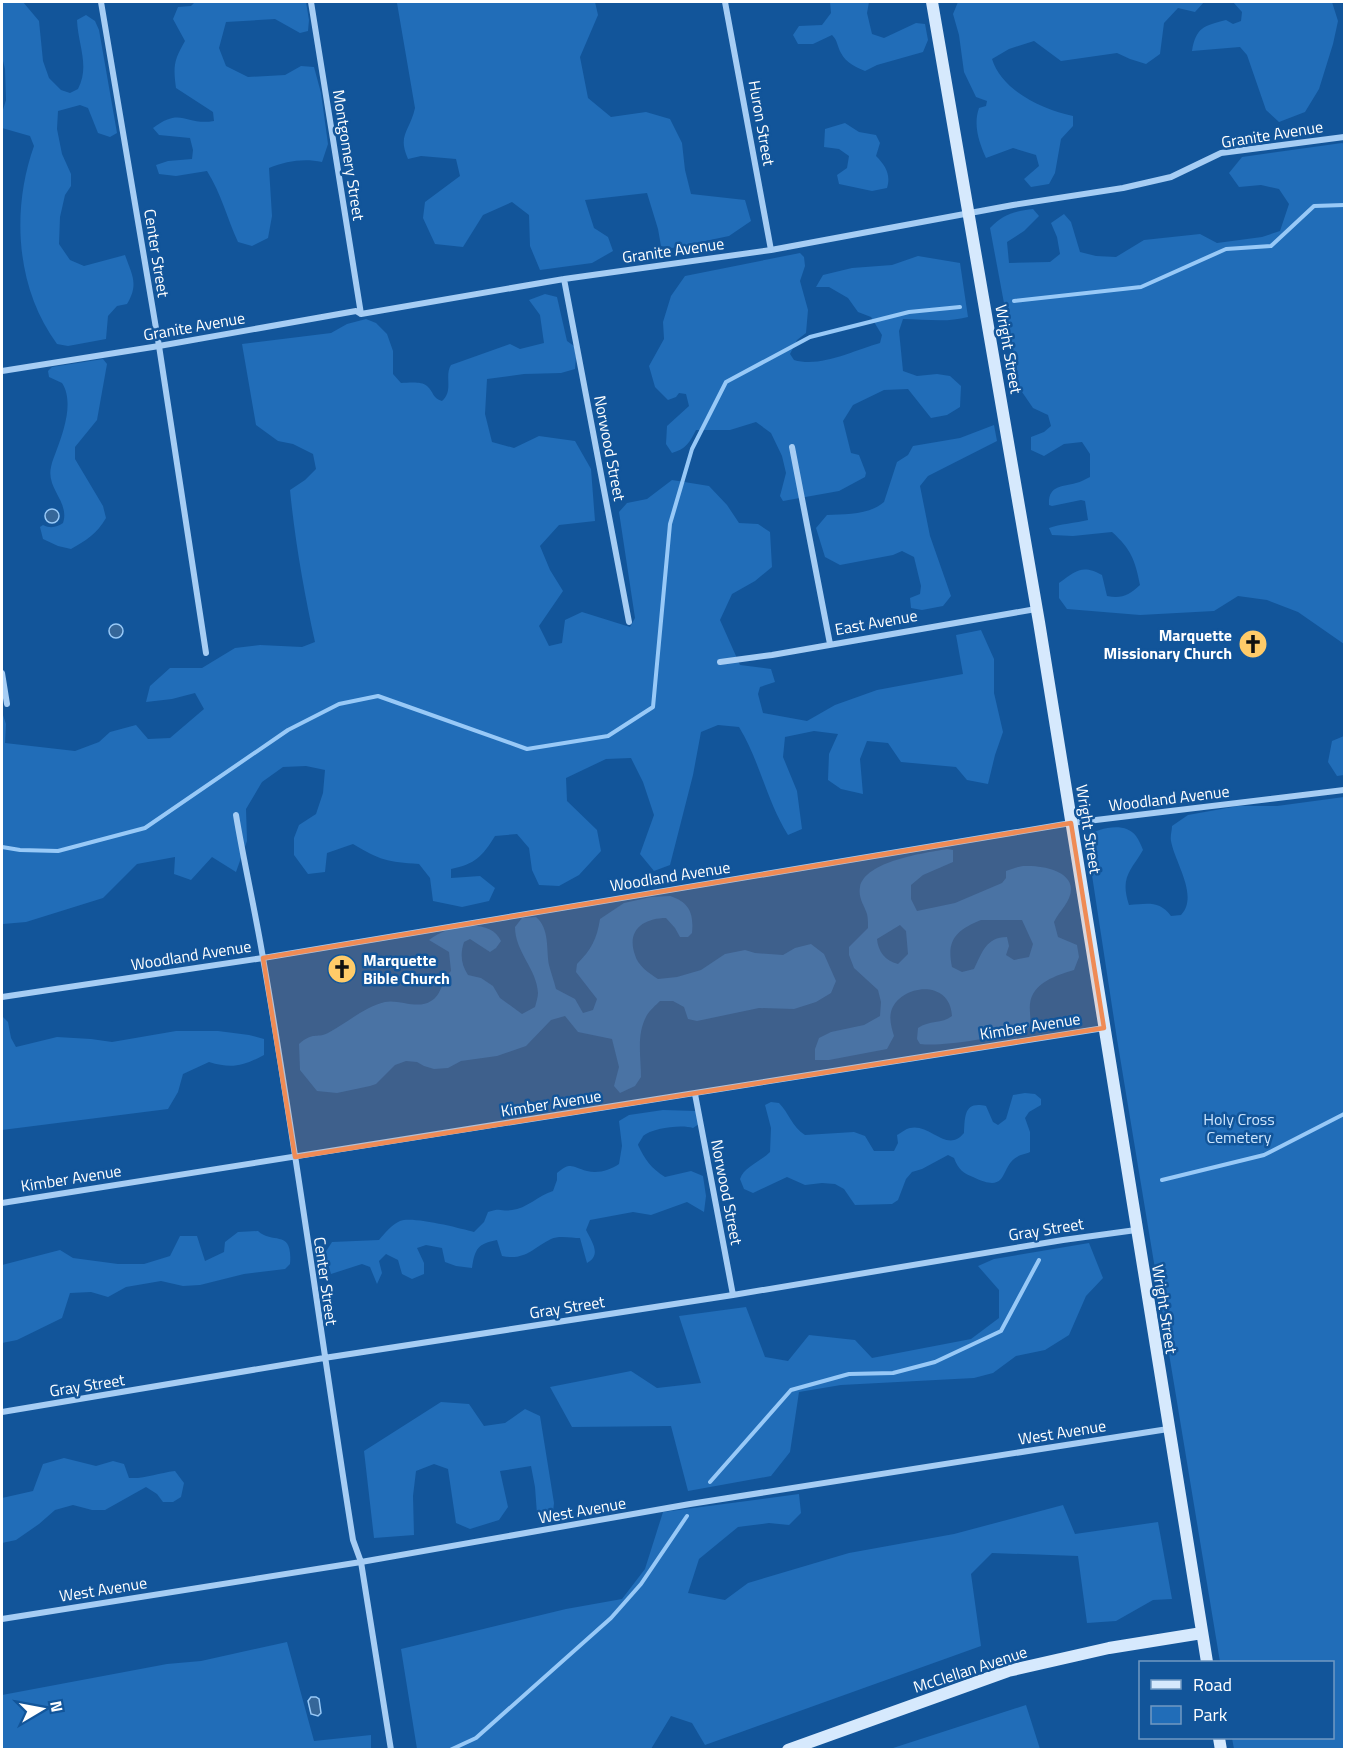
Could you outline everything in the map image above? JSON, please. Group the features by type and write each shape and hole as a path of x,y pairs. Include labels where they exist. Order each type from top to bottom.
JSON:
{"main road":[{"name":"Wright Street","path":"932,2 1036,609 1207,1661"},
{"name":"McClellan Avenue","path":"788,1749 1008,1671 1109,1648 1202,1633"}],"street":[{"name":"Center Street","path":"101,2 159,346 206,653"},
{"name":"Montgomery Street","path":"311,2 362,314"},
{"name":"Huron Street","path":"726,2 771,250"},
{"name":"Granite Avenue","path":"2,371 356,311 362,314 564,279 771,250 1123,188 1171,177 1221,153 1344,137"},
{"name":"Norwood Street","path":"564,279 629,622"},
{"path":"792,447 830,644"},
{"name":"East Avenue","path":"720,662 1036,609"},
{"path":"2,673 7,704"},
{"name":"Woodland Avenue","path":"2,997 263,958 1071,823 1344,790"},
{"name":"Center Street","path":"236,816 263,958 353,1540 361,1562 391,1749"},
{"name":"Kimber Avenue","path":"2,1203 1104,1028"},
{"name":"Norwood Street","path":"695,1094 733,1295"},
{"name":"Gray Street","path":"2,1412 324,1358 1136,1230"},
{"name":"West Avenue","path":"2,1618 361,1562 690,1504 1168,1429"}],"highlighted area":[{"path":"1071,823 1104,1028 295,1157 263,958"}],"green space":[{"path":"2,2 23,2 39,21 43,61 49,78 61,90 70,93 78,89 83,72 77,20 86,15 95,21 99,30 117,133 110,137 98,133 88,108 80,105 58,111 57,129 62,154 71,174 71,186 65,195 60,217 59,244 70,260 84,266 125,255 132,274 133,291 127,304 117,306 108,316 106,339 68,346 57,344 43,322 33,299 26,274 20,222 22,196 34,146 30,136 2,128 2,113 6,100 5,69 2,57"},
{"path":"195,2 306,2 308,31 300,33 275,19 226,22 219,48 226,66 248,77 285,75 301,66 314,67 321,93 328,144 322,162 295,161 269,168 272,216 268,238 252,246 238,242 207,171 176,176 159,174 156,165 168,161 192,159 193,150 190,138 159,135 153,128 177,117 204,122 214,121 213,112 176,88 175,63 185,41 173,19 178,7 191,6"},
{"path":"392,2 595,2 598,15 580,57 588,98 611,117 646,112 670,119 682,143 691,194 745,200 751,221 729,236 672,248 661,246 647,193 585,200 594,228 608,237 613,251 592,263 540,270 530,246 529,215 512,202 483,215 463,247 435,244 423,218 425,202 460,176 456,159 421,156 408,159 404,138 415,108 397,3"},
{"path":"830,2 869,2 867,13 872,34 884,38 916,23 925,24 928,40 923,52 877,65 865,71 846,59 832,35 813,44 798,44 793,35 799,26 822,25 831,13"},
{"path":"958,2 1204,2 1195,12 1178,8 1164,23 1160,54 1146,64 1117,53 1061,61 1034,41 1009,49 992,59 1005,80 1025,97 1049,109 1073,116 1073,126 1061,139 1055,173 1049,184 1031,187 1024,179 1039,166 1036,155 1013,148 986,158 983,152 978,133 977,114 979,108 986,106 987,101 976,97 964,72 959,35 953,14"},
{"path":"1233,2 1332,2 1338,21 1333,44 1319,89 1305,112 1279,122 1266,110 1247,55 1240,47 1192,51 1196,37 1202,29 1226,20 1233,24 1241,21 1242,12"},
{"path":"845,123 859,132 876,135 880,143 876,156 887,171 887,188 872,191 839,184 837,175 847,168 849,156 839,149 824,147 825,129"},
{"path":"1344,144 1344,644 1298,612 1267,600 1238,596 1214,611 1140,615 1067,609 1059,598 1059,583 1079,570 1089,570 1102,575 1107,596 1125,595 1140,585 1131,556 1124,544 1112,532 1073,536 1052,535 1049,528 1088,520 1085,501 1052,506 1049,505 1049,498 1053,490 1090,477 1090,454 1082,442 1064,444 1044,456 1031,450 1031,437 1044,432 1051,426 1048,415 1033,408 1020,389 990,228 1000,219 1015,212 1033,209 1039,216 1024,231 1007,242 1009,263 1050,262 1060,254 1057,237 1051,223 1064,214 1071,222 1080,252 1096,256 1116,257 1144,240 1200,234 1217,243 1262,237 1280,231 1289,204 1279,189 1261,185 1239,187 1229,173 1242,157"},
{"path":"800,253 804,257 805,266 800,281 808,310 806,333 797,340 790,354 794,360 815,362 826,360 880,343 882,335 871,317 858,312 848,298 829,287 816,287 823,275 852,268 892,265 918,256 960,263 968,317 944,320 903,319 899,331 903,371 917,376 937,374 950,376 961,386 960,407 947,415 931,418 908,389 884,390 853,405 843,421 851,453 859,455 866,473 865,477 839,491 783,501 780,496 786,473 782,456 771,433 756,422 730,430 696,430 687,445 672,453 666,444 667,426 689,406 686,394 679,393 668,400 655,387 649,366 664,339 663,322 671,296 685,276"},
{"path":"545,294 557,297 567,341 574,346 575,369 561,373 524,374 487,379 485,414 492,442 514,448 539,436 575,441 591,469 595,521 559,525 540,546 550,570 563,591 539,626 549,646 562,643 565,620 582,612 630,627 635,618 619,512 627,503 647,499 672,480 709,486 727,505 739,523 758,524 770,532 772,567 755,581 732,594 720,620 740,665 771,669 775,682 760,687 758,694 763,713 807,721 835,705 877,690 963,674 956,635 981,630 994,659 994,693 1003,732 988,784 967,780 956,767 901,762 888,743 867,741 860,759 863,794 841,789 828,780 829,754 838,734 814,731 785,737 783,757 797,791 802,829 788,835 780,822 739,727 718,725 701,732 693,775 670,865 654,871 640,854 654,815 643,782 631,758 606,759 566,778 567,801 597,830 601,851 579,875 559,886 539,885 532,870 529,848 517,834 495,836 486,849 472,862 451,869 451,878 480,876 495,888 489,901 462,907 433,901 430,878 419,864 384,859 353,844 327,853 325,872 308,874 294,855 294,838 299,825 316,814 323,793 325,770 306,766 283,767 262,782 246,809 247,841 236,872 212,857 191,880 174,874 175,857 137,864 103,898 26,922 3,924 2,931 2,712 6,724 5,743 75,751 99,742 110,732 136,725 148,739 170,738 204,709 195,693 146,702 150,686 170,668 202,668 235,648 260,645 302,647 315,642 300,566 290,490 316,469 313,454 293,444 278,441 256,425 242,344 331,333 347,324 366,319 376,323 387,334 393,351 393,374 401,383 422,383 442,401 447,393 451,365 510,344 520,349 544,343 540,315 529,300"},
{"path":"103,359 107,364 97,420 75,447 75,459 103,506 106,518 95,533 71,549 43,539 40,527 43,525 58,526 63,523 64,515 50,475 52,462 65,425 67,398 62,383 49,377 48,371 52,367"},
{"path":"994,425 997,441 928,476 920,486 930,536 951,596 943,606 922,610 911,608 910,598 920,594 921,586 914,557 902,551 893,555 840,565 825,557 816,528 827,515 864,512 884,502 897,462 908,455 913,446 960,438"},
{"path":"1344,736 1344,775 1337,776 1328,762 1332,741"},
{"name":"Holy Cross Cemetery","path":"1344,797 1344,1749 1234,1749 1232,1739 1334,1739 1334,1661 1220,1661 1117,1039 1086,836 1112,827 1131,831 1143,850 1126,881 1126,896 1129,905 1152,904 1162,907 1171,916 1181,915 1188,899 1187,889 1173,850 1172,826 1188,815 1238,806 1277,806"},
{"path":"947,849 953,850 953,862 923,875 911,885 911,899 917,911 955,903 1002,883 1006,878 1006,871 1031,866 1054,870 1066,877 1070,883 1071,889 1067,902 1054,922 1058,937 1077,945 1079,957 1074,970 1046,981 1035,991 1030,1004 1029,1028 959,1042 920,1044 917,1039 918,1028 952,1016 949,1004 943,995 934,990 923,989 903,996 896,1003 890,1015 894,1036 887,1049 829,1060 815,1060 815,1049 819,1038 831,1032 864,1025 880,1016 881,1002 878,990 854,968 849,955 849,947 868,928 867,914 860,895 860,887 864,878 884,865 897,860","holes":["981,920 1022,920 1033,944 1029,957 1014,960 1006,955 1009,946 1007,937 989,943 974,969 962,972 952,967 951,949 955,937","900,925 906,931 908,954 898,964 889,961 883,955 877,939"]},
{"path":"670,896 682,902 689,909 692,933 688,937 680,937 666,918 644,923 635,932 633,939 635,955 639,963 658,979 677,977 701,970 725,954 745,950 783,955 795,948 811,944 824,954 836,981 831,993 816,1002 794,1009 759,1008 697,1021 688,1019 684,1007 673,1001 660,1001 647,1015 641,1030 641,1077 635,1086 620,1093 614,1086 619,1067 612,1039 578,1032 565,1016 551,1020 526,1046 497,1056 461,1061 448,1068 434,1069 417,1062 406,1061 395,1065 376,1084 337,1093 317,1091 300,1070 299,1044 311,1036 324,1035 377,1004 390,1001 420,1005 435,998 451,971 449,952 429,940 456,928 478,926 488,928 495,933 501,941 490,952 470,939 464,942 462,955 464,967 468,975 481,978 493,986 500,998 522,1014 535,1007 538,993 534,976 518,944 515,927 522,918 536,917 544,927 549,965 556,989 575,999 583,1013 593,1010 597,999 576,972 577,964 590,949 595,938 600,919 624,903 651,897"},
{"path":"2,1016 8,1022 11,1038 16,1047 57,1037 112,1042 176,1031 218,1031 264,1039 264,1055 237,1065 209,1062 183,1074 178,1092 168,1109 2,1130"},
{"path":"1035,1094 1041,1099 1041,1105 1029,1112 1025,1118 1030,1132 1030,1152 1011,1161 1002,1178 993,1183 966,1174 959,1168 954,1158 948,1155 912,1172 906,1179 898,1200 892,1204 855,1205 844,1189 835,1184 805,1185 787,1177 753,1193 744,1189 740,1179 749,1168 770,1152 771,1128 765,1105 771,1102 779,1103 805,1135 854,1132 865,1136 874,1151 894,1151 898,1143 897,1135 910,1128 924,1130 945,1139 958,1139 964,1133 967,1111 973,1106 986,1106 993,1122 998,1125 1006,1119 1013,1095"},
{"path":"663,1110 696,1111 699,1124 693,1128 675,1127 647,1133 638,1145 649,1163 665,1177 691,1171 703,1176 706,1196 704,1212 687,1202 651,1215 633,1212 590,1220 586,1230 595,1252 592,1260 587,1263 580,1238 562,1237 551,1239 517,1257 502,1256 497,1240 486,1243 476,1251 472,1268 445,1262 442,1248 426,1245 417,1248 424,1263 424,1274 412,1279 402,1274 398,1260 386,1254 379,1261 382,1273 377,1284 370,1267 362,1264 331,1274 325,1253 332,1242 379,1240 388,1229 406,1220 436,1223 474,1232 484,1222 488,1212 517,1209 553,1191 557,1173 565,1167 572,1166 595,1172 612,1168 619,1164 622,1146 619,1121 629,1115"},
{"path":"258,1231 285,1241 290,1253 290,1264 285,1269 244,1274 200,1285 183,1286 161,1281 126,1287 108,1297 91,1292 70,1293 62,1318 17,1340 2,1343 2,1265 60,1250 73,1258 118,1264 144,1264 170,1256 180,1236 197,1236 205,1261 224,1252 225,1242 238,1232"},
{"path":"1089,1243 1103,1278 1086,1296 1069,1335 1045,1350 1016,1356 993,1373 974,1378 841,1385 799,1392 790,1452 771,1476 688,1491 671,1426 572,1427 550,1387 631,1371 657,1388 701,1383 679,1316 746,1307 765,1357 788,1361 809,1335 855,1340 872,1358 971,1339 999,1318 999,1290 978,1266 994,1259"},
{"path":"441,1402 469,1404 484,1426 505,1423 525,1409 540,1416 554,1503 553,1512 545,1516 537,1514 531,1466 500,1471 508,1507 499,1520 470,1529 456,1523 448,1469 434,1464 416,1471 413,1496 414,1535 374,1538 364,1451"},
{"path":"64,1458 96,1466 113,1461 124,1464 129,1478 141,1478 175,1471 184,1483 181,1497 173,1502 163,1502 157,1494 146,1487 105,1510 92,1510 73,1505 55,1510 16,1540 2,1543 2,1498 33,1491 43,1464"},
{"path":"799,1494 801,1513 789,1525 769,1523 738,1527 699,1559 688,1593 725,1600 748,1583 849,1553 954,1534 1063,1505 1075,1534 1158,1522 1172,1599 1153,1600 1116,1621 1087,1623 1078,1556 992,1553 971,1574 981,1646 705,1745 692,1723 671,1716 651,1749 417,1749 401,1649 566,1609 622,1599 645,1569 663,1512"},
{"path":"287,1642 314,1741 371,1735 371,1749 2,1749 2,1695 167,1664 201,1661"},
{"path":"1026,1705 1040,1749 890,1749"}],"shaded area":[{"path":"49,509 55,509 59,516 55,523 49,523 45,519 45,513"},
{"path":"113,624 119,624 123,631 119,638 113,638 109,634 109,628"},
{"path":"311,1697 319,1699 321,1713 318,1716 311,1714 308,1701"}],"waterway":[{"path":"1014,301 1141,287 1226,249 1271,246 1314,206 1344,205"},
{"path":"2,847 58,851 145,828 288,730 339,704 378,696 527,749 608,736 653,707 670,524 692,449 726,382 810,337 909,312 960,307"},
{"path":"1162,1180 1264,1155 1344,1114"},
{"path":"710,1482 791,1390 849,1374 893,1373 935,1362 1001,1331 1039,1260"},
{"path":"450,1750 476,1738 611,1618 641,1584 687,1516"}],"place":[{"name":"Marquette Missionary Church","path":"1253,644"},
{"name":"Marquette Bible Church","path":"342,969"}]}
